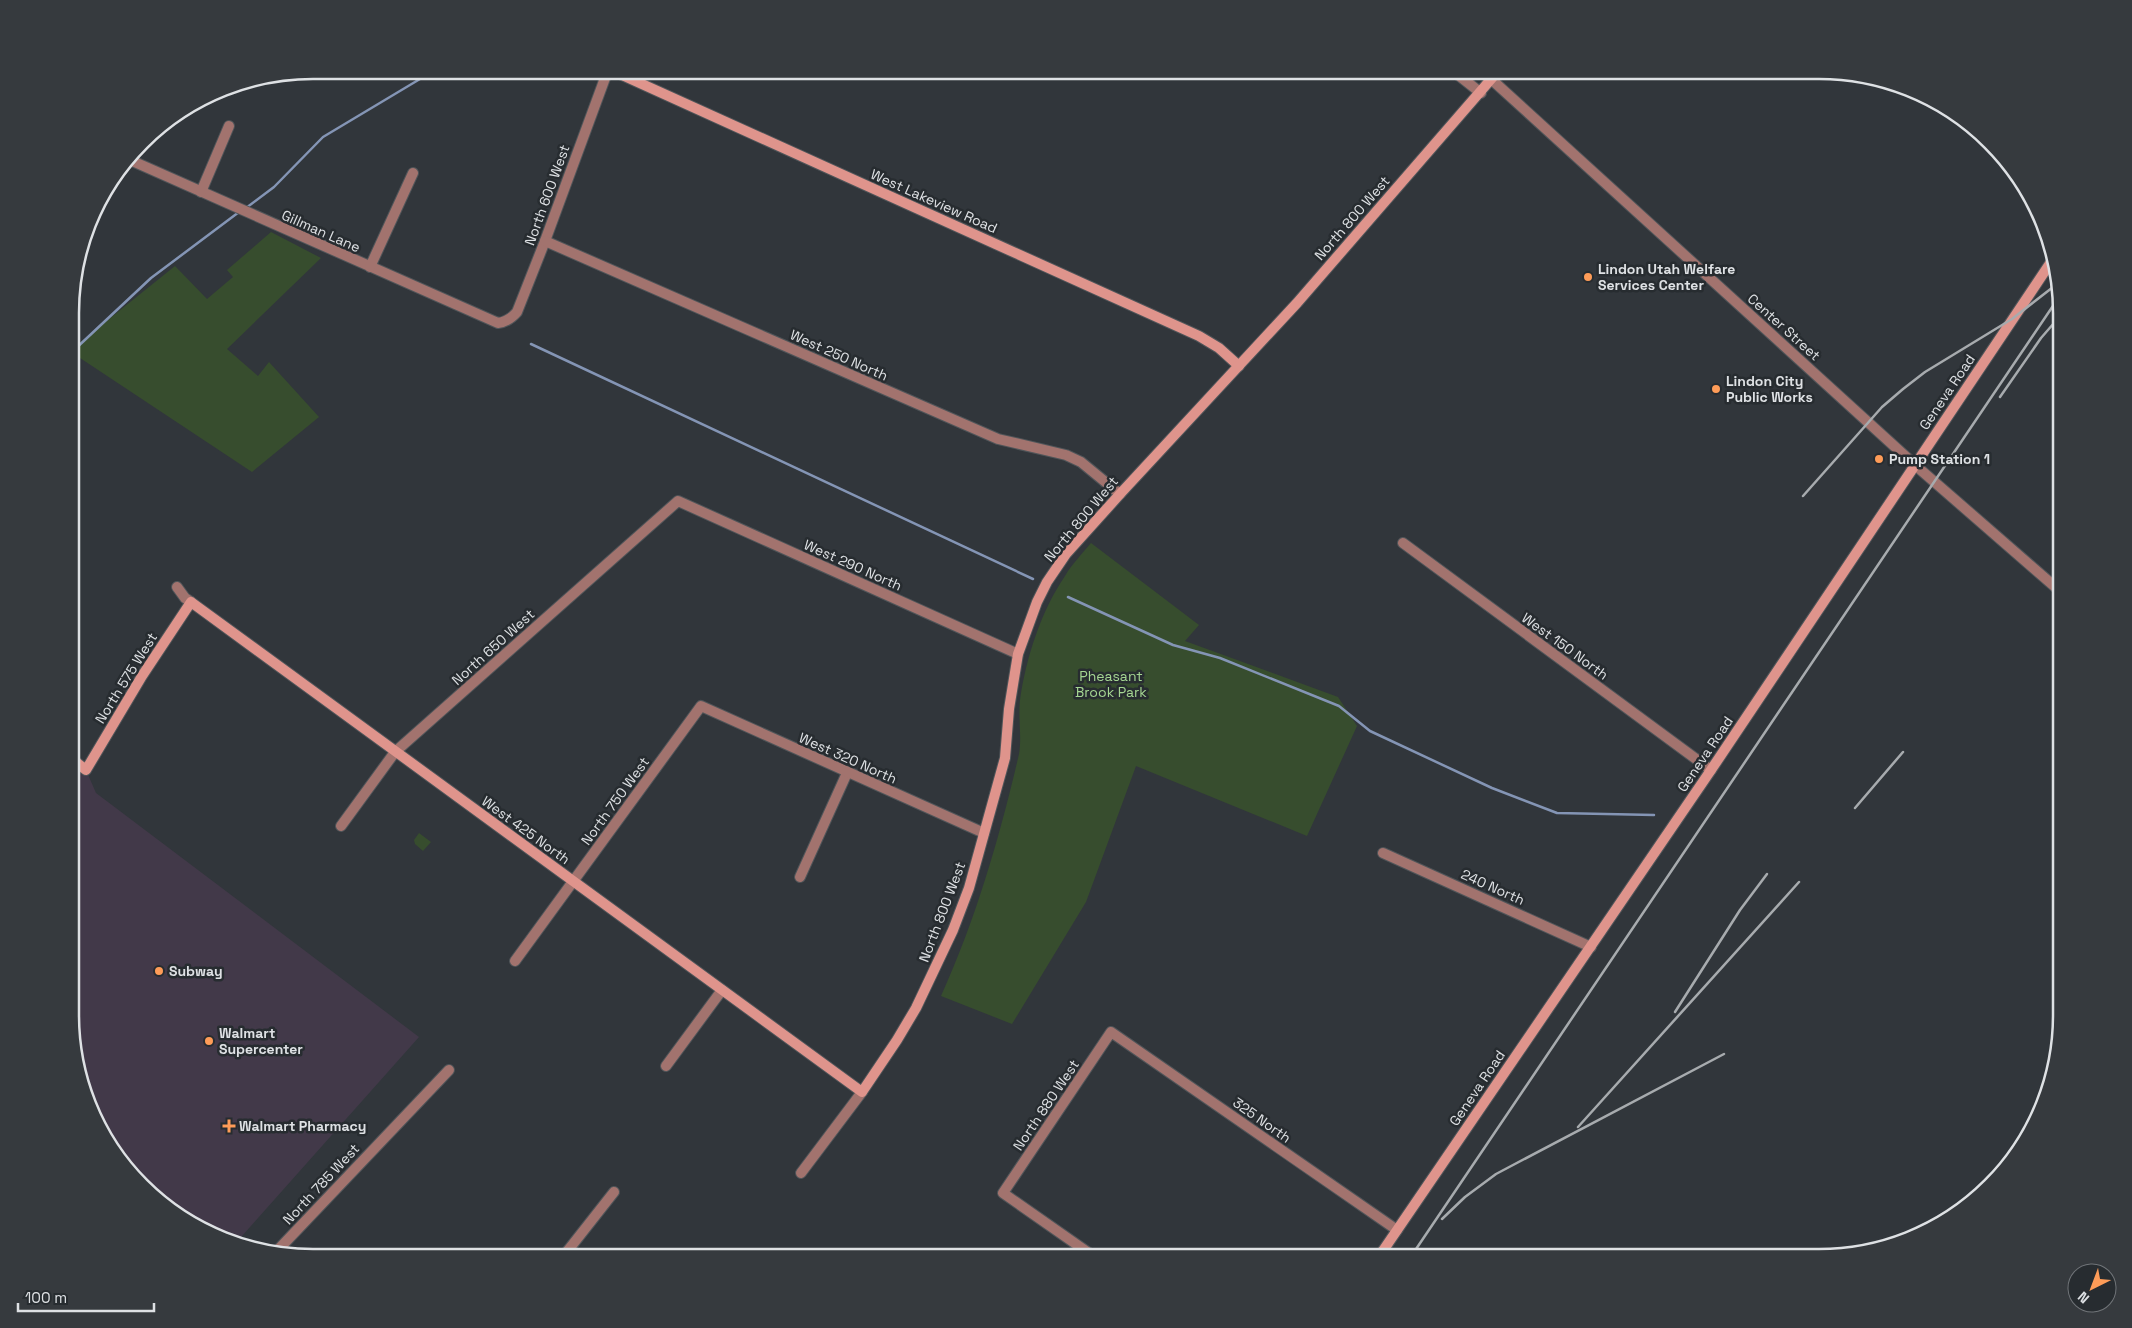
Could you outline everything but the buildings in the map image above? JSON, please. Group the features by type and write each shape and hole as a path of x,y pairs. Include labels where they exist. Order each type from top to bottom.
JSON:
{"street":[{"name":"North 600 West","path":"503,322 512,318 516,312 545,241 606,79"},
{"name":"West Lakeview Road","path":"629,79 1199,336 1219,348 1239,366"},
{"path":"1463,79 1481,93"},
{"name":"North 800 West","path":"801,1173 862,1092 897,1040 935,970 969,888 1005,758 1009,709 1018,654 1037,602 1047,582 1066,554 1297,303 1438,138 1481,93 1491,79"},
{"name":"Center Street","path":"1491,79 1916,465 2053,584"},
{"path":"202,192 229,126"},
{"name":"Gillman Lane","path":"134,162 498,323 503,322"},
{"path":"370,267 413,173"},
{"name":"West 250 North","path":"545,241 998,439 1066,455 1081,462 1120,494"},
{"name":"Geneva Road","path":"1384,1249 1711,770 2049,266"},
{"name":"West 290 North","path":"678,501 1018,654"},
{"name":"North 650 West","path":"341,826 395,752 678,501"},
{"name":"West 150 North","path":"1403,544 1711,770"},
{"name":"West 425 North","path":"177,587 184,598 862,1092"},
{"name":"North 575 West","path":"79,764 86,770 142,676 190,602"},
{"name":"West 320 North","path":"701,706 984,833"},
{"name":"North 750 West","path":"515,961 701,706"},
{"path":"800,877 847,773"},
{"name":"240 North","path":"1383,853 1591,947"},
{"path":"666,1066 722,990"},
{"name":"325 North","path":"1111,1032 1397,1230"},
{"name":"North 880 West","path":"1083,1249 1003,1192 1111,1032"},
{"name":"North 785 West","path":"281,1247 448,1070"},
{"path":"569,1249 614,1192"}],"shaded area":[{"path":"79,764 86,770 96,793 419,1037 240,1238 209,1225 170,1201 147,1181 118,1145 97,1105 83,1061 79,1030"}],"green space":[{"path":"271,232 321,258 227,349 258,376 269,362 319,417 252,472 79,357 79,343 175,266 207,299 233,277 227,270"},
{"name":"Pheasant Brook Park","path":"1091,543 1199,625 1185,641 1338,697 1357,726 1307,836 1136,766 1086,902 1012,1024 941,996 976,907 1004,816 1019,754 1020,700 1026,668 1036,635 1056,590 1071,567"},
{"path":"419,833 431,842 423,851 415,844 414,840"}],"waterway":[{"path":"246,208 274,187 323,137 420,79"},
{"path":"79,345 151,278 239,212"},
{"path":"531,344 1033,579"},
{"path":"1068,597 1173,645 1220,658 1339,706 1370,731 1492,788 1557,813 1654,815"}],"railway":[{"path":"1803,496 1882,407 1903,389 1925,372 2012,319 2052,288"},
{"path":"1416,1249 2053,306"},
{"path":"2000,397 2041,338 2053,324"},
{"path":"1855,808 1903,752"},
{"path":"1675,1012 1740,910 1767,874"},
{"path":"1578,1127 1799,882"},
{"path":"1442,1219 1465,1197 1496,1174 1724,1054"}],"place":[{"name":"Lindon Utah Welfare Services Center","path":"1588,277"},
{"name":"Lindon City Public Works","path":"1716,389"},
{"name":"Pump Station 1","path":"1879,459"},
{"name":"Subway","path":"159,971"},
{"name":"Walmart Supercenter","path":"209,1041"},
{"name":"Walmart Pharmacy","path":"229,1126"}]}
